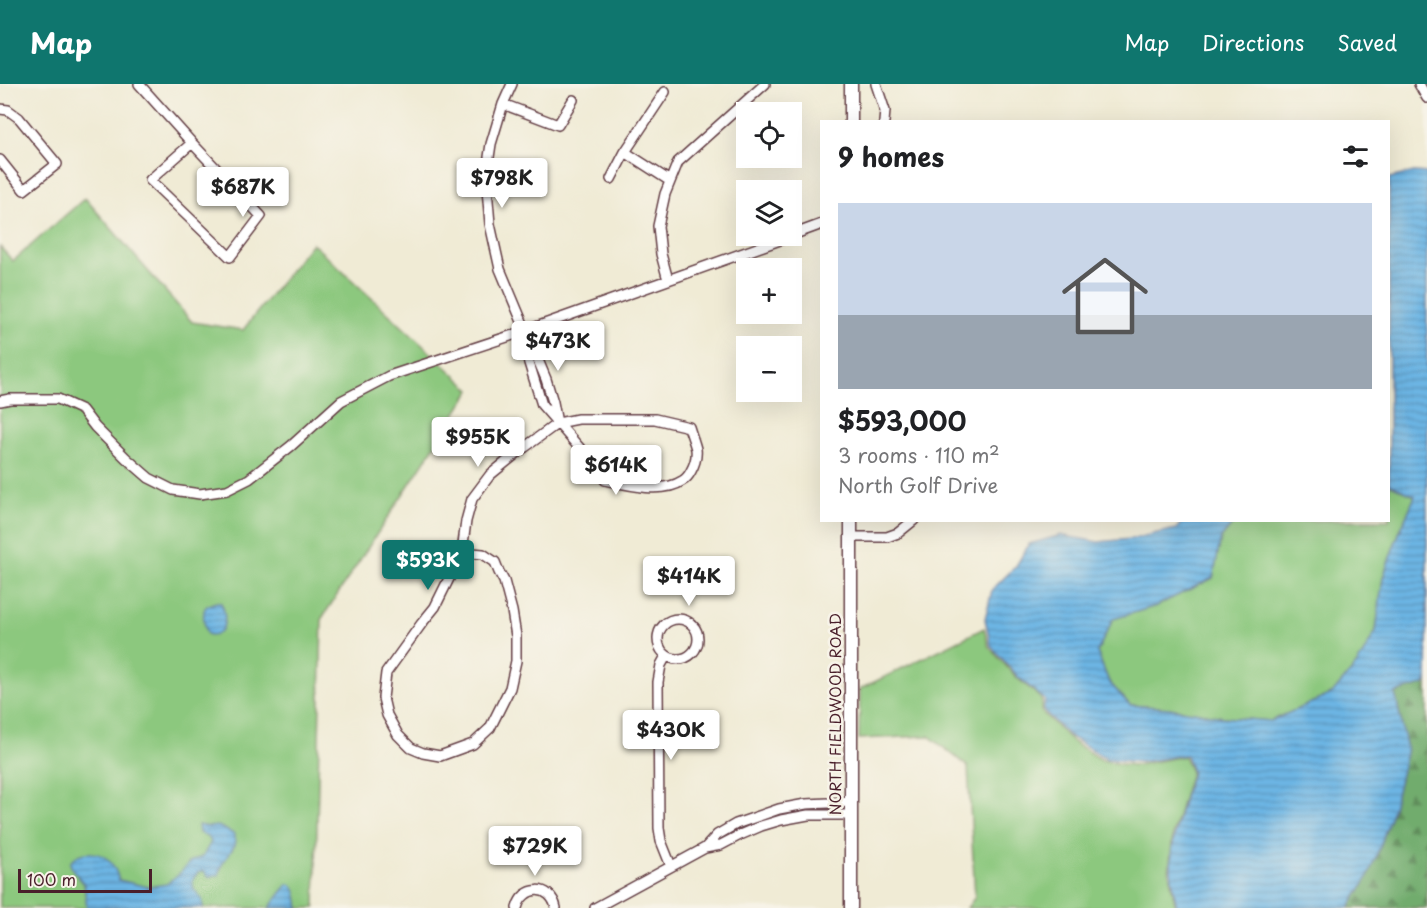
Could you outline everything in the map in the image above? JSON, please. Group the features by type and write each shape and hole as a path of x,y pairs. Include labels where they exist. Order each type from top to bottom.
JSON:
{"street":[{"path":"139,84 261,216 230,257 150,180 192,143"},
{"path":"462,552 483,554 495,562 504,581 512,612 516,636 516,661 510,688 490,728 473,744 440,756 411,748 398,735 387,715 383,698 386,673 435,607 462,552 466,520 472,499 490,475 558,423 578,418 655,418 689,427 696,450 696,460 693,469 684,481 671,486 661,488 605,480 558,423 546,379 500,269 490,224 486,177 491,144 512,84"},
{"path":"668,279 661,254 658,226 664,194 678,162 765,84"},
{"path":"851,84 851,120"},
{"path":"876,84 885,111 884,120"},
{"path":"1419,84 1427,98"},
{"path":"611,179 625,152 665,92"},
{"path":"503,105 558,124 573,100"},
{"path":"0,109 8,110 19,118 57,164 24,190 0,160"},
{"path":"625,152 670,182"},
{"path":"802,231 820,225"},
{"path":"0,401 58,399 82,411 95,427 149,478 173,490 200,494 227,490 249,479 291,446 341,401 389,376 525,331 760,246"},
{"name":"NORTH FIELDWOOD ROAD","path":"851,522 851,908"},
{"path":"851,537 887,537 898,533 912,522"},
{"path":"674,619 687,621 697,630 699,637 696,650 685,658 672,659 666,656 658,645 659,631 674,619"},
{"path":"666,656 661,665 658,682 658,817 661,841 672,866"},
{"path":"705,848 717,835 736,824 779,809 807,804 850,808"},
{"path":"807,804 808,815"},
{"path":"595,908 705,848 721,845 761,826 781,820 850,808"},
{"path":"756,816 761,826"},
{"path":"517,908 523,896 535,891 548,893 556,908"}],"green space":[{"path":"85,198 192,322 243,330 312,243 471,390 322,618 315,908 0,908 0,247 13,261"},
{"path":"1390,484 1415,496 1383,578 1376,631 1358,663 1333,693 1271,721 1130,705 1109,682 1097,652 1113,619 1156,606 1213,578 1221,538 1234,522 1390,522"},
{"path":"984,628 989,647 1017,678 1039,696 1042,701 1041,711 1073,742 1102,760 1120,764 1137,765 1184,756 1191,772 1173,833 1169,872 1176,908 967,908 975,897 968,767 929,736 859,739 860,689"},
{"path":"1427,680 1427,908 1349,908 1367,879 1381,844 1392,812 1407,749 1395,693 1425,684"}],"water":[{"path":"1414,172 1427,173 1427,680 1426,684 1395,693 1407,749 1392,812 1367,879 1349,908 1177,908 1171,875 1171,857 1178,820 1192,772 1186,755 1141,762 1107,759 1069,736 1043,710 1045,700 1018,677 991,646 985,619 992,590 1016,566 1029,544 1061,535 1098,542 1130,539 1176,529 1182,522 1234,522 1221,538 1213,578 1156,606 1113,619 1097,652 1109,682 1130,705 1271,721 1333,693 1358,663 1376,631 1383,578 1415,496 1390,484 1390,178"},
{"path":"221,603 223,608 224,625 218,633 207,634 204,612 208,605"},
{"path":"198,825 218,826 234,834 235,839 234,846 222,864 219,875 209,877 204,871 198,872 192,881 193,888 202,899 203,908 87,908 84,884 70,863 74,858 84,853 96,854 111,863 119,880 148,887 167,884 190,862 203,856 211,842 208,836 199,833"},
{"path":"288,884 294,887 299,908 269,908"}]}
